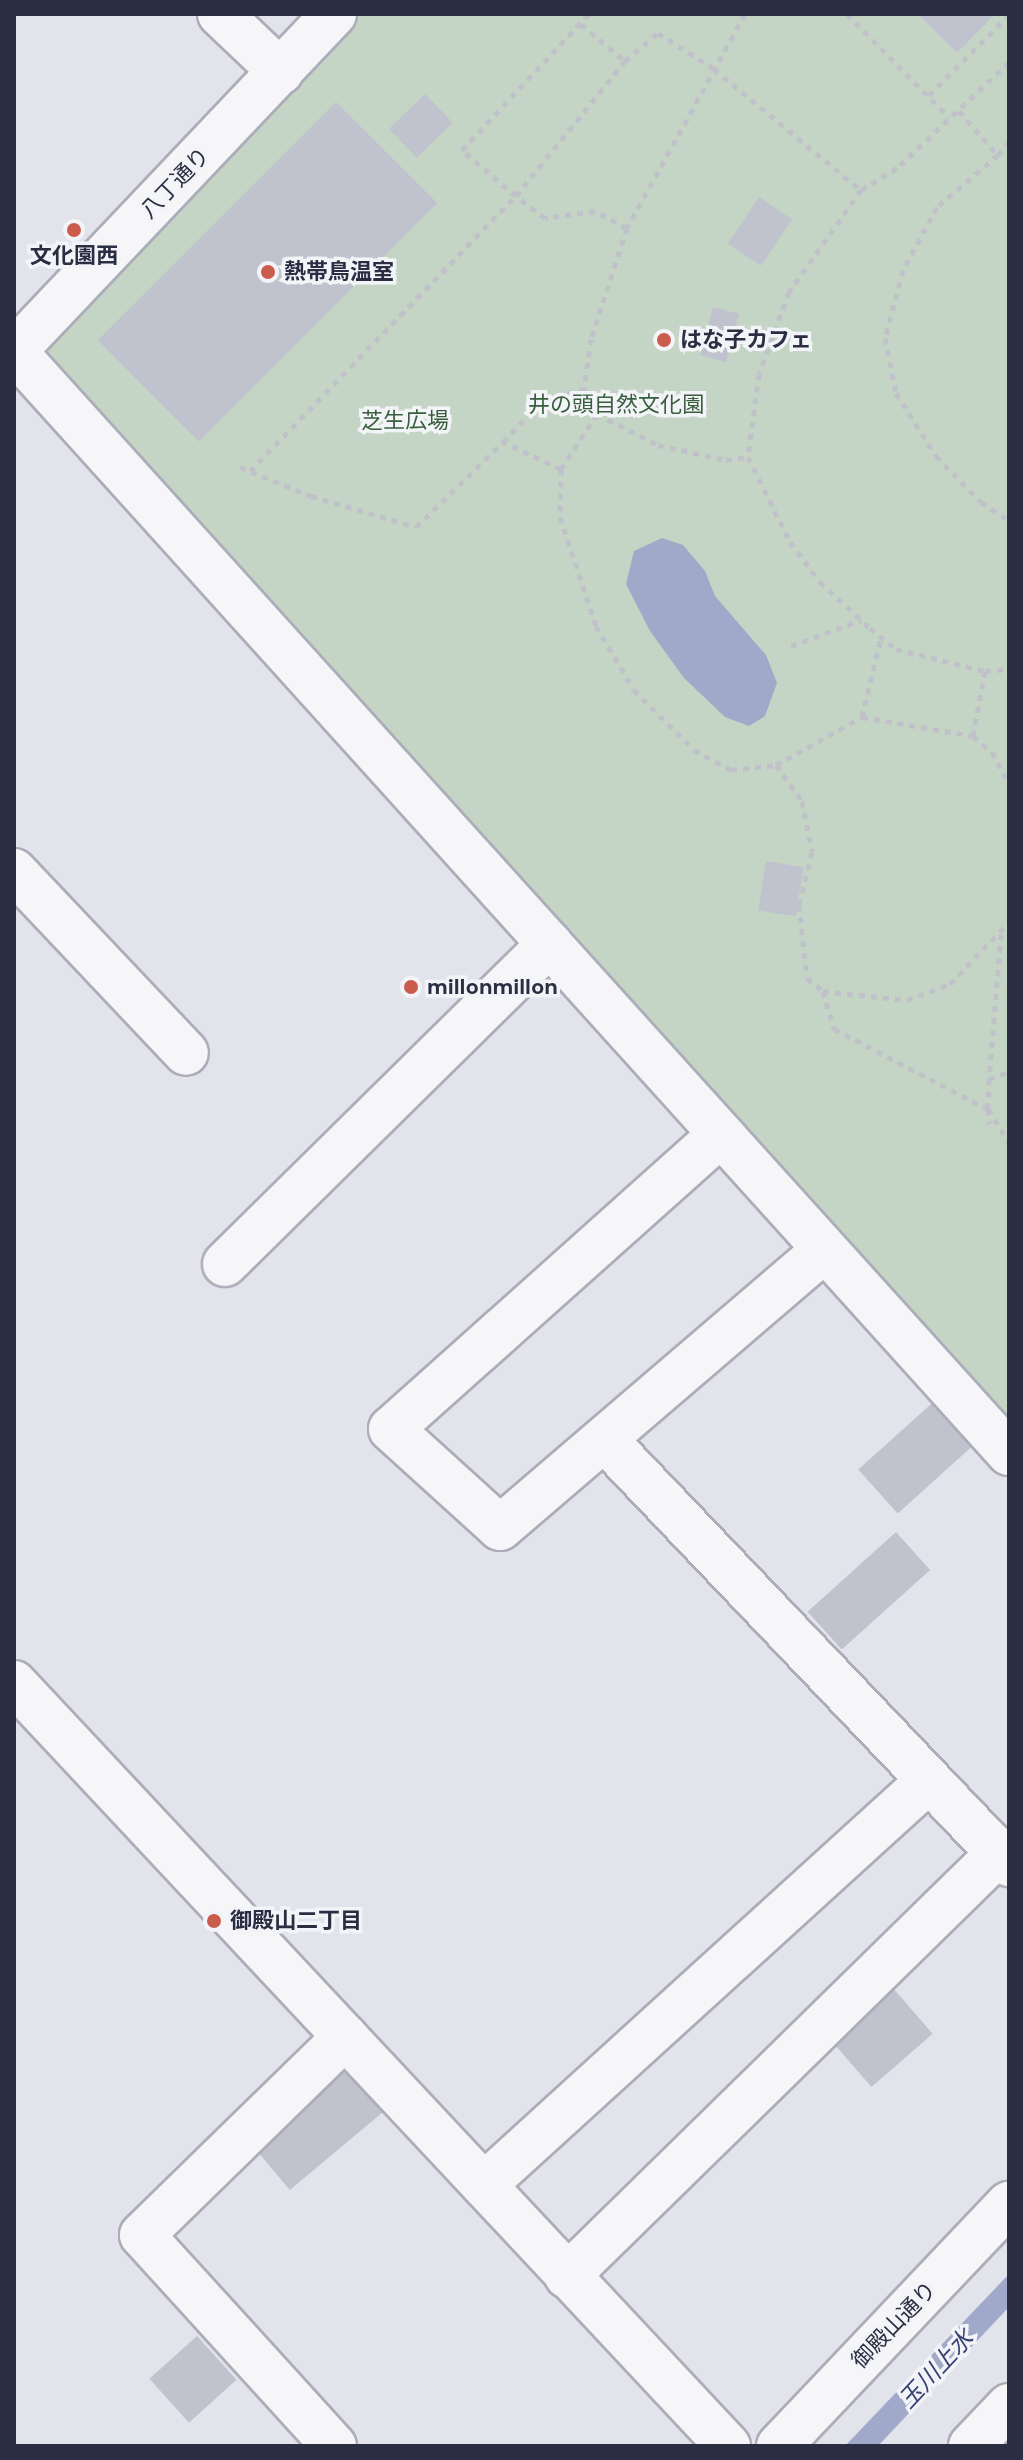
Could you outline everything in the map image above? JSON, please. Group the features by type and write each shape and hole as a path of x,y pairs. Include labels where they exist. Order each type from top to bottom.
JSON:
{"street":[{"path":"220,14 281,72"},
{"name":"八丁通り","path":"14,351 334,14"},
{"path":"14,351 1009,1453"},
{"path":"14,871 186,1053"},
{"path":"225,1264 550,944"},
{"path":"720,1135 391,1429 500,1528 824,1250"},
{"path":"567,2276 1004,1858 605,1440"},
{"path":"14,1683 728,2446"},
{"path":"484,2185 928,1781"},
{"path":"334,2446 142,2235 345,2037"},
{"name":"御殿山通り","path":"779,2446 1009,2204"},
{"path":"971,2446 1009,2406"}],"path":[{"path":"589,14 462,150 545,218 595,211 627,228"},
{"path":"745,14 627,228 591,339 584,389 597,414 658,445 726,460 748,457"},
{"path":"847,14 949,117"},
{"path":"929,95 1009,15"},
{"path":"581,24 625,61"},
{"path":"250,471 516,196 625,61 658,33 714,69 861,190"},
{"path":"1009,62 897,168 861,190 789,292 759,374 748,457 790,542 820,582 896,649 985,671 1009,669"},
{"path":"959,111 998,155"},
{"path":"1009,142 937,207 903,270 885,338 896,393 936,456 981,502 1009,520"},
{"path":"240,467 311,496 416,527 544,399 584,389"},
{"path":"597,414 561,469 560,517 596,626 634,690 694,750 731,770 776,765 862,717 973,736 992,752 1009,784"},
{"path":"503,442 561,469"},
{"path":"791,646 860,619"},
{"path":"862,717 883,638"},
{"path":"973,736 985,671"},
{"path":"776,765 802,801 812,852 799,905 807,978 823,991 907,1000 950,984 1009,922"},
{"path":"989,1124 989,1079 1001,933"},
{"path":"823,991 834,1029 988,1109 1009,1142"},
{"path":"989,1079 1009,1072"}],"green space":[{"name":"井の頭自然文化園","path":"347,14 1009,14 1009,1420 39,354"}],"water":[{"path":"662,538 683,545 705,571 715,596 766,655 777,683 765,716 749,726 725,717 684,678 650,631 626,584 634,551"},
{"name":"玉川上水","path":"1009,2274 1009,2307 878,2446 845,2446"}],"building":[{"path":"918,14 995,14 957,53"},
{"path":"425,94 453,123 417,158 389,129"},
{"name":"熱帯鳥温室","path":"336,102 437,203 199,441 98,340"},
{"path":"759,197 792,219 761,266 728,243"},
{"path":"713,307 739,314 726,362 700,355"},
{"path":"766,861 804,867 796,916 758,910"},
{"path":"940,1396 979,1440 898,1513 858,1470"},
{"path":"896,1532 930,1570 842,1650 808,1612"},
{"path":"892,1987 933,2034 872,2087 831,2040"},
{"path":"351,2067 386,2109 290,2190 254,2148"},
{"path":"197,2336 236,2380 189,2423 149,2379"}],"place":[{"name":"文化園西","path":"74,230"},
{"name":"熱帯鳥温室","path":"268,272"},
{"name":"はな子カフェ","path":"664,340"},
{"name":"millonmillon","path":"411,987"},
{"name":"御殿山二丁目","path":"214,1921"}],"park label":[{"name":"芝生広場","path":"405,421"}]}
